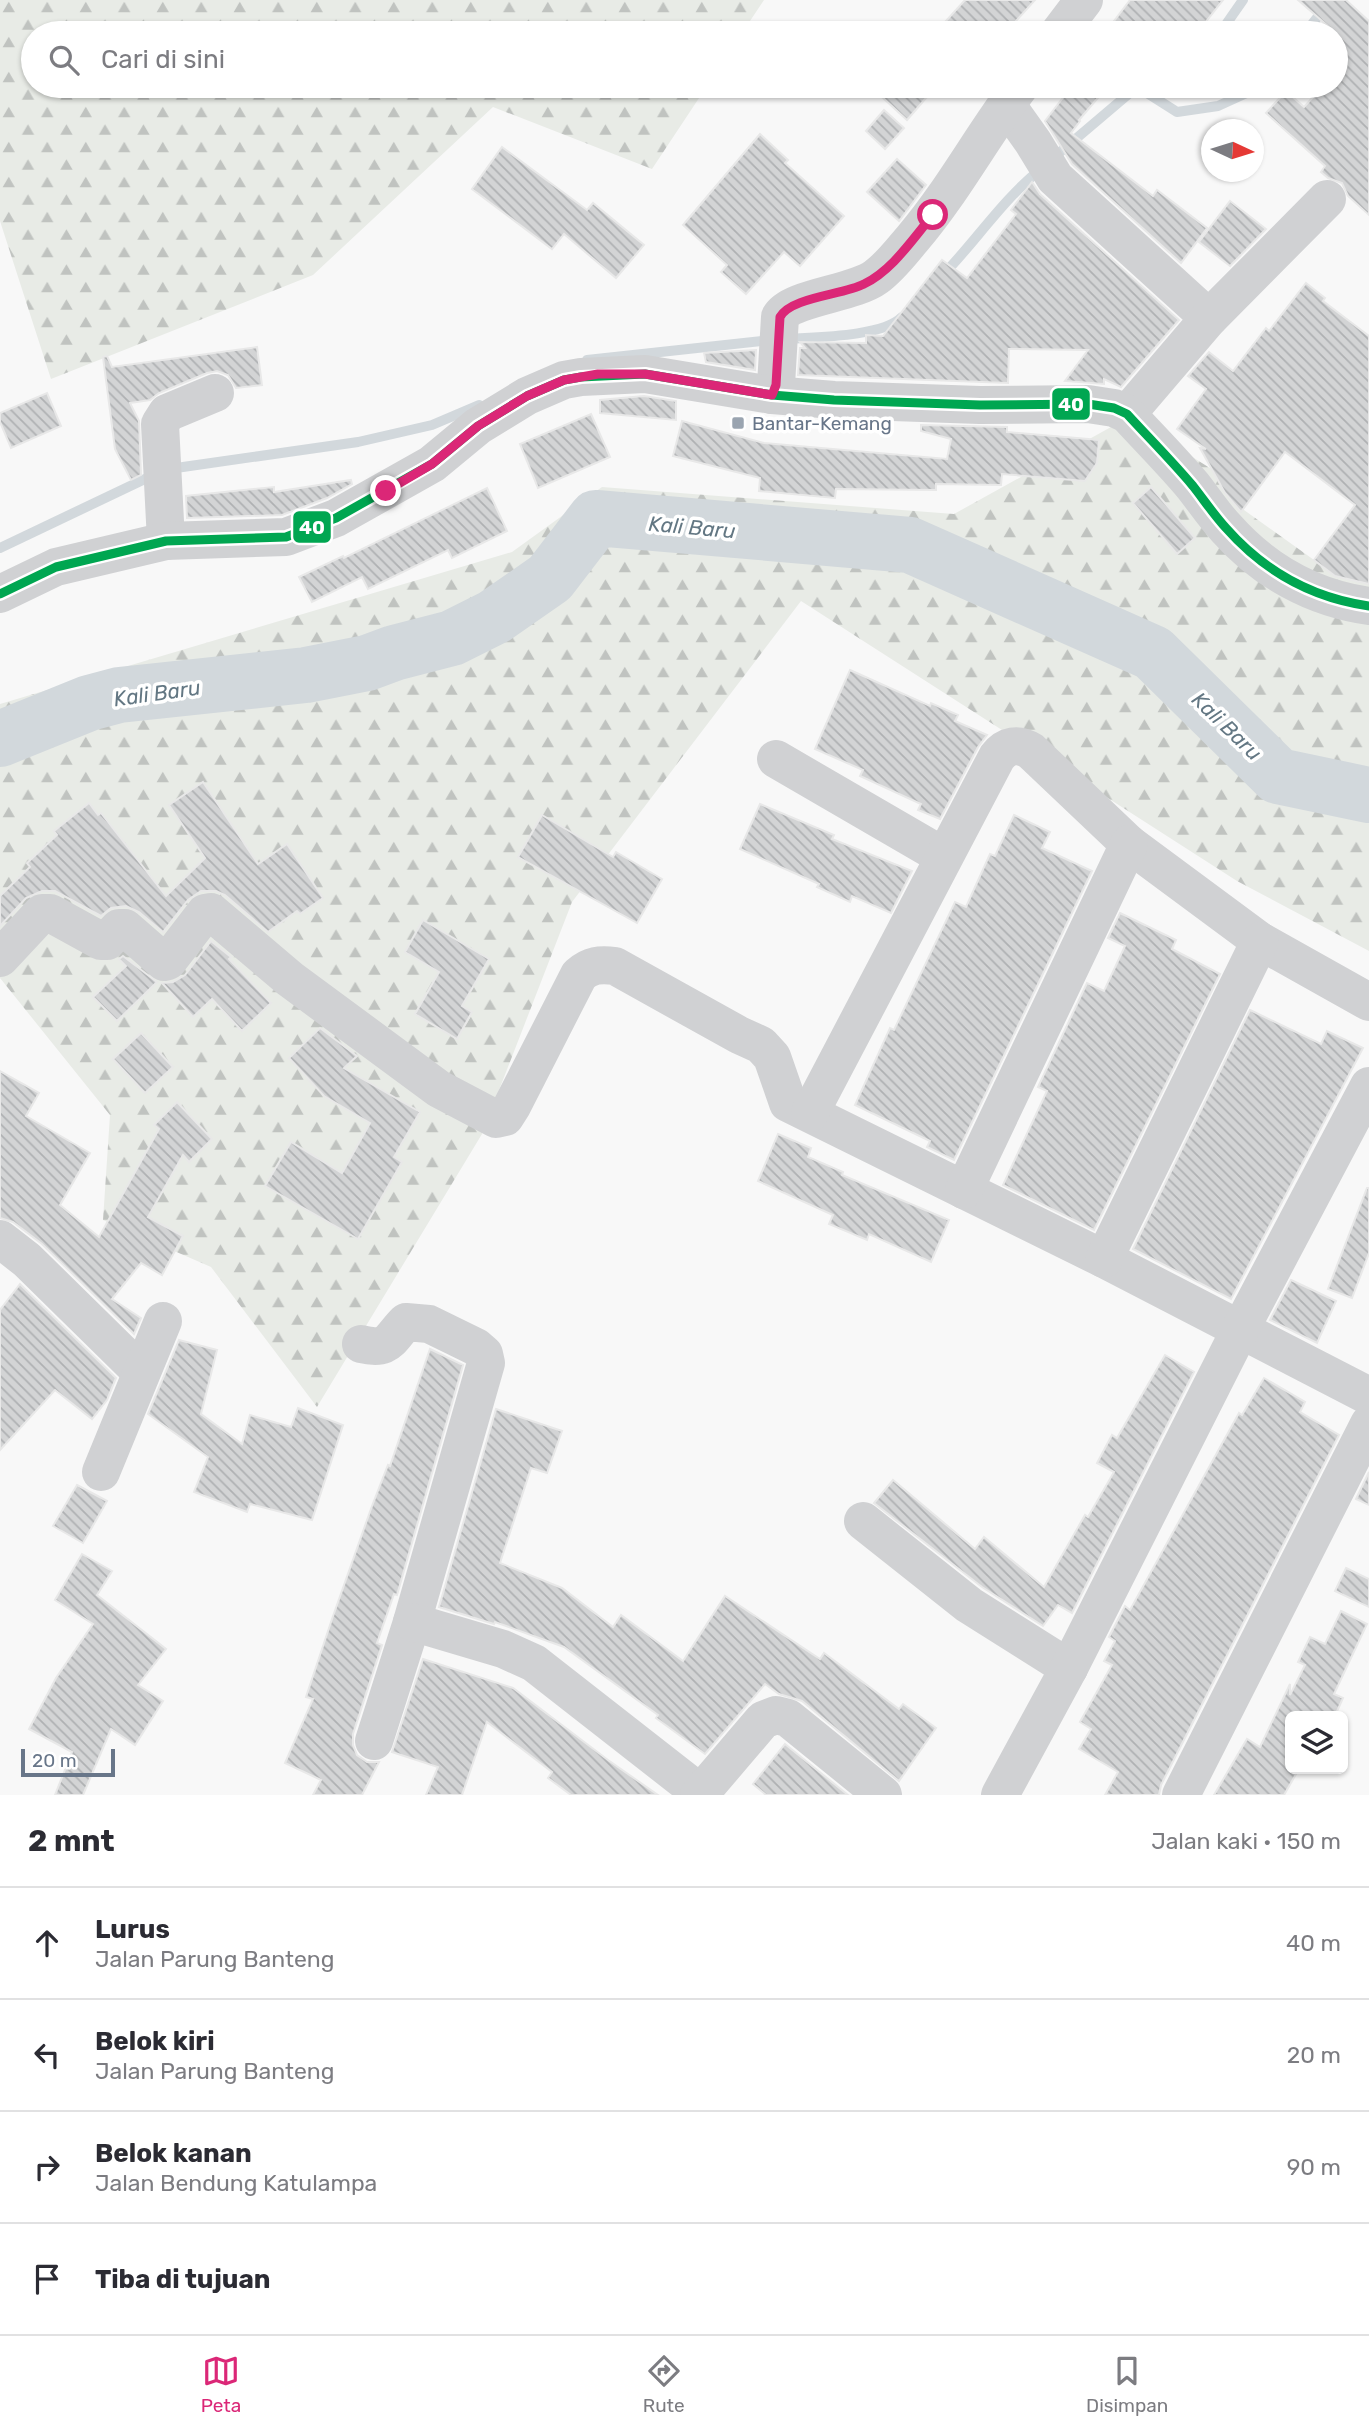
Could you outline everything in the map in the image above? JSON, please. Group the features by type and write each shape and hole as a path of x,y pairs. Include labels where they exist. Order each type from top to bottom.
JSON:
{"street":[{"path":"1068,21 1084,0"},
{"path":"772,395 776,385 779,333 787,308 850,289 877,276 933,215 1011,98"},
{"path":"1014,98 1033,142 1055,178 1209,318"},
{"path":"1128,414 1209,318 1327,199"},
{"path":"0,594 55,566 166,541 286,537 336,518 432,464 478,426 508,407 564,380 598,374 645,374 772,395 980,405 1088,404 1114,408 1128,414 1192,485 1227,530 1265,565 1308,591 1343,603 1369,606"},
{"path":"166,541 160,424 167,413 215,393"},
{"path":"810,1113 943,856 997,757 1010,746 1020,746 1031,751 1129,844 1259,941 1369,1002"},
{"path":"776,759 943,856"},
{"path":"964,1189 1129,844"},
{"path":"0,958 42,913 50,913 101,941 107,941 119,928 125,928 164,962 168,961 205,913 211,912 290,979 439,1089 496,1119 505,1116 512,1106 579,975 590,967 602,964 615,967 761,1045 772,1057 788,1103 1241,1328 1369,1396"},
{"path":"1104,1259 1259,941"},
{"path":"1000,1795 1069,1668 1241,1328 1369,1086"},
{"path":"0,1239 27,1260 141,1372"},
{"path":"101,1472 163,1321"},
{"path":"361,1344 387,1344 407,1322 423,1322 476,1347 485,1357 484,1373 412,1622 374,1741"},
{"path":"1181,1795 1369,1424"},
{"path":"863,1521 969,1605 1069,1668"},
{"path":"412,1622 503,1649 534,1663 699,1794 763,1720 781,1715 883,1795"}],"green space":[{"path":"0,0 764,0 750,21 21,21 21,98 699,98 652,169 493,107 313,275 51,379 0,221"},
{"path":"1129,417 1213,470 1244,510 1314,560 1369,578 1369,951 1237,881 801,601 572,902 482,1134 317,1407 211,1267 103,1220 110,1115 0,978 0,704 512,552 602,487 954,514"}],"building":[{"path":"965,0 1035,0 1016,21 946,21"},
{"path":"1130,0 1223,0 1206,21 1114,21"},
{"path":"1298,0 1346,0 1369,21 1369,215 1348,196 1342,183 1321,172 1325,166 1266,113 1280,98 1294,98 1304,107 1312,98 1348,98 1348,21 1322,21"},
{"path":"883,98 926,98 907,120"},
{"path":"1063,98 1098,98 1071,133 1153,196 1157,190 1207,228 1181,263 1072,164 1045,121"},
{"path":"884,110 904,128 885,149 866,131"},
{"path":"760,134 788,160 785,163 844,216 800,266 784,252 746,294 721,272 727,265 683,225"},
{"path":"502,147 587,210 593,203 644,245 616,278 564,234 552,249 472,189"},
{"path":"897,159 926,185 899,221 867,192"},
{"path":"1032,182 1040,194 1179,320 1121,387 1104,379 1104,384 1065,381 1088,350 1009,349 1008,383 798,375 800,348 805,348 800,342 866,343 866,335 883,336 942,260 967,278 1016,214 1011,210"},
{"path":"1230,201 1266,229 1230,266 1199,242"},
{"path":"1306,283 1325,298 1323,301 1369,336 1369,584 1335,576 1314,560 1355,505 1285,452 1241,512 1225,493 1200,448 1206,449 1177,429 1206,389 1188,376 1209,352 1233,371 1266,328 1269,331"},
{"path":"257,347 262,385 236,388 228,375 217,371 159,393 150,400 130,403 139,421 141,475 131,480 115,449 103,357 107,356 112,367"},
{"path":"756,350 755,370 706,362 704,353"},
{"path":"47,393 61,426 11,448 0,422 0,413"},
{"path":"644,396 676,401 676,420 600,413 600,400"},
{"path":"591,414 610,457 538,488 520,444"},
{"path":"682,421 764,443 947,459 951,439 921,431 921,425 1007,427 1007,432 1099,440 1097,463 1085,481 1002,474 1001,485 936,484 936,490 836,489 835,498 759,491 760,478 673,456"},
{"path":"351,480 352,484 327,498 282,515 187,518 186,496 274,487 274,492"},
{"path":"1151,487 1195,538 1177,554 1133,503"},
{"path":"487,488 507,531 452,558 448,550 368,589 362,577 312,602 299,577"},
{"path":"850,670 930,706 931,703 958,715 955,721 987,735 940,819 918,810 921,804 860,776 863,770 815,749"},
{"path":"203,782 258,864 287,844 323,898 300,914 297,911 268,932 225,895 216,891 201,891 188,900 163,932 139,912 126,906 111,908 101,916 55,891 42,891 26,898 0,926 0,896 30,867 27,863 57,835 54,831 89,803 98,815 101,813 166,896 205,858 169,805"},
{"path":"760,804 834,835 832,839 912,871 891,913 852,896 850,902 817,887 819,884 740,849"},
{"path":"542,815 613,857 616,852 662,879 637,923 518,857"},
{"path":"1014,815 1050,832 1042,848 1092,871 954,1160 927,1147 930,1141 855,1105 890,1028 894,1030 955,902 966,907 990,854 995,856"},
{"path":"1120,913 1176,940 1172,949 1220,974 1094,1230 1003,1185 1047,1091 1038,1087 1087,983 1104,991 1125,946 1108,938"},
{"path":"423,920 489,959 462,1006 472,1012 457,1039 415,1014 439,972 405,952"},
{"path":"211,941 231,957 229,959 271,1003 242,1031 212,999 193,1017 162,983 173,982 185,975"},
{"path":"123,956 157,982 117,1021 93,997 126,966 119,959"},
{"path":"1250,1010 1321,1044 1327,1031 1363,1048 1231,1299 1133,1249"},
{"path":"320,1028 357,1056 344,1068 420,1112 394,1157 402,1162 358,1239 265,1186 291,1142 342,1173 370,1123 324,1096 289,1058"},
{"path":"141,1033 173,1067 145,1093 113,1059"},
{"path":"0,1071 39,1093 26,1116 90,1153 60,1205 99,1237 159,1129 154,1125 177,1102 212,1139 189,1162 183,1155 148,1217 183,1236 162,1275 141,1263 112,1299 141,1318 134,1334 42,1244 13,1222 0,1218"},
{"path":"778,1134 811,1148 808,1157 843,1172 842,1175 949,1220 931,1262 869,1234 867,1240 829,1224 833,1215 758,1181"},
{"path":"1367,1188 1369,1253 1352,1298 1328,1289"},
{"path":"1291,1280 1336,1301 1317,1343 1270,1320"},
{"path":"20,1284 116,1378 107,1400 92,1419 55,1390 0,1450 0,1310"},
{"path":"179,1340 217,1350 201,1414 242,1444 250,1415 291,1427 298,1408 343,1425 312,1520 250,1504 247,1512 194,1492 208,1457 148,1414"},
{"path":"430,1349 463,1365 397,1595 394,1594 377,1643 382,1645 353,1734 357,1755 367,1762 379,1762 362,1795 313,1795 321,1780 285,1763 313,1699 306,1697 332,1619 372,1506 388,1465 390,1466"},
{"path":"1165,1355 1194,1372 1072,1613 1058,1605 1043,1626 982,1587 874,1503 893,1480 975,1549 984,1537 1044,1587 1085,1515 1088,1517 1114,1472 1097,1463 1112,1435 1117,1438"},
{"path":"1264,1378 1305,1402 1300,1412 1339,1435 1161,1785 1159,1795 1105,1795 1118,1772 1079,1749 1091,1729 1080,1722 1112,1665 1104,1661 1115,1641 1109,1637 1125,1606 1130,1610 1239,1413 1242,1415"},
{"path":"496,1409 562,1431 547,1473 531,1468 500,1563 562,1588 613,1627 621,1615 683,1661 725,1596 820,1659 824,1653 899,1709 903,1704 936,1728 899,1781 802,1701 779,1694 765,1684 705,1754 656,1718 658,1715 564,1647 495,1622 494,1624 439,1607"},
{"path":"1369,1472 1369,1505 1356,1499"},
{"path":"77,1485 107,1501 83,1543 53,1526"},
{"path":"82,1554 112,1571 97,1595 166,1649 138,1685 163,1701 135,1745 111,1729 83,1795 55,1795 72,1752 29,1729 56,1678 93,1624 55,1600"},
{"path":"1346,1568 1369,1579 1369,1607 1335,1591"},
{"path":"1341,1611 1367,1624 1334,1694 1343,1698 1337,1711 1285,1711 1285,1774 1296,1774 1284,1795 1214,1795 1247,1739 1260,1747 1290,1684 1290,1695 1305,1665 1298,1662 1310,1637 1325,1644"},
{"path":"423,1659 513,1688 658,1795 571,1795 548,1778 552,1772 487,1722 462,1795 426,1795 438,1767 392,1752"},
{"path":"785,1744 848,1795 766,1795 753,1784"}],"waterway":[{"path":"1228,21 1243,0"},
{"path":"1314,21 1331,0"},
{"path":"1052,159 1124,98"},
{"path":"1155,98 1177,112 1218,106 1236,98"},
{"path":"942,276 1014,193 1041,169"},
{"path":"785,339 880,329 902,317"},
{"path":"587,360 770,340"},
{"path":"176,468 358,442 432,425 479,405"},
{"path":"0,548 147,478"},
{"name":"Kali Baru","path":"0,739 89,703 119,695 306,675 367,663 452,638 494,617 550,578 596,518 910,545 1153,653 1278,776 1369,795"}],"transit line":[{"name":"40","path":"0,594 56,567 166,541 286,537 336,518 432,464 478,426 527,396 564,380 645,374 772,395 834,400 980,405 1088,404 1114,408 1127,414 1185,477 1226,528 1256,557 1309,589 1369,606"}],"place":[{"name":"Bantar-Kemang","path":"738,423"}],"route":[{"path":"386,491 432,464 478,426 527,396 564,380 598,374 645,374 772,395 776,385 782,313 795,304 830,296 864,284 877,276 933,215"}]}
